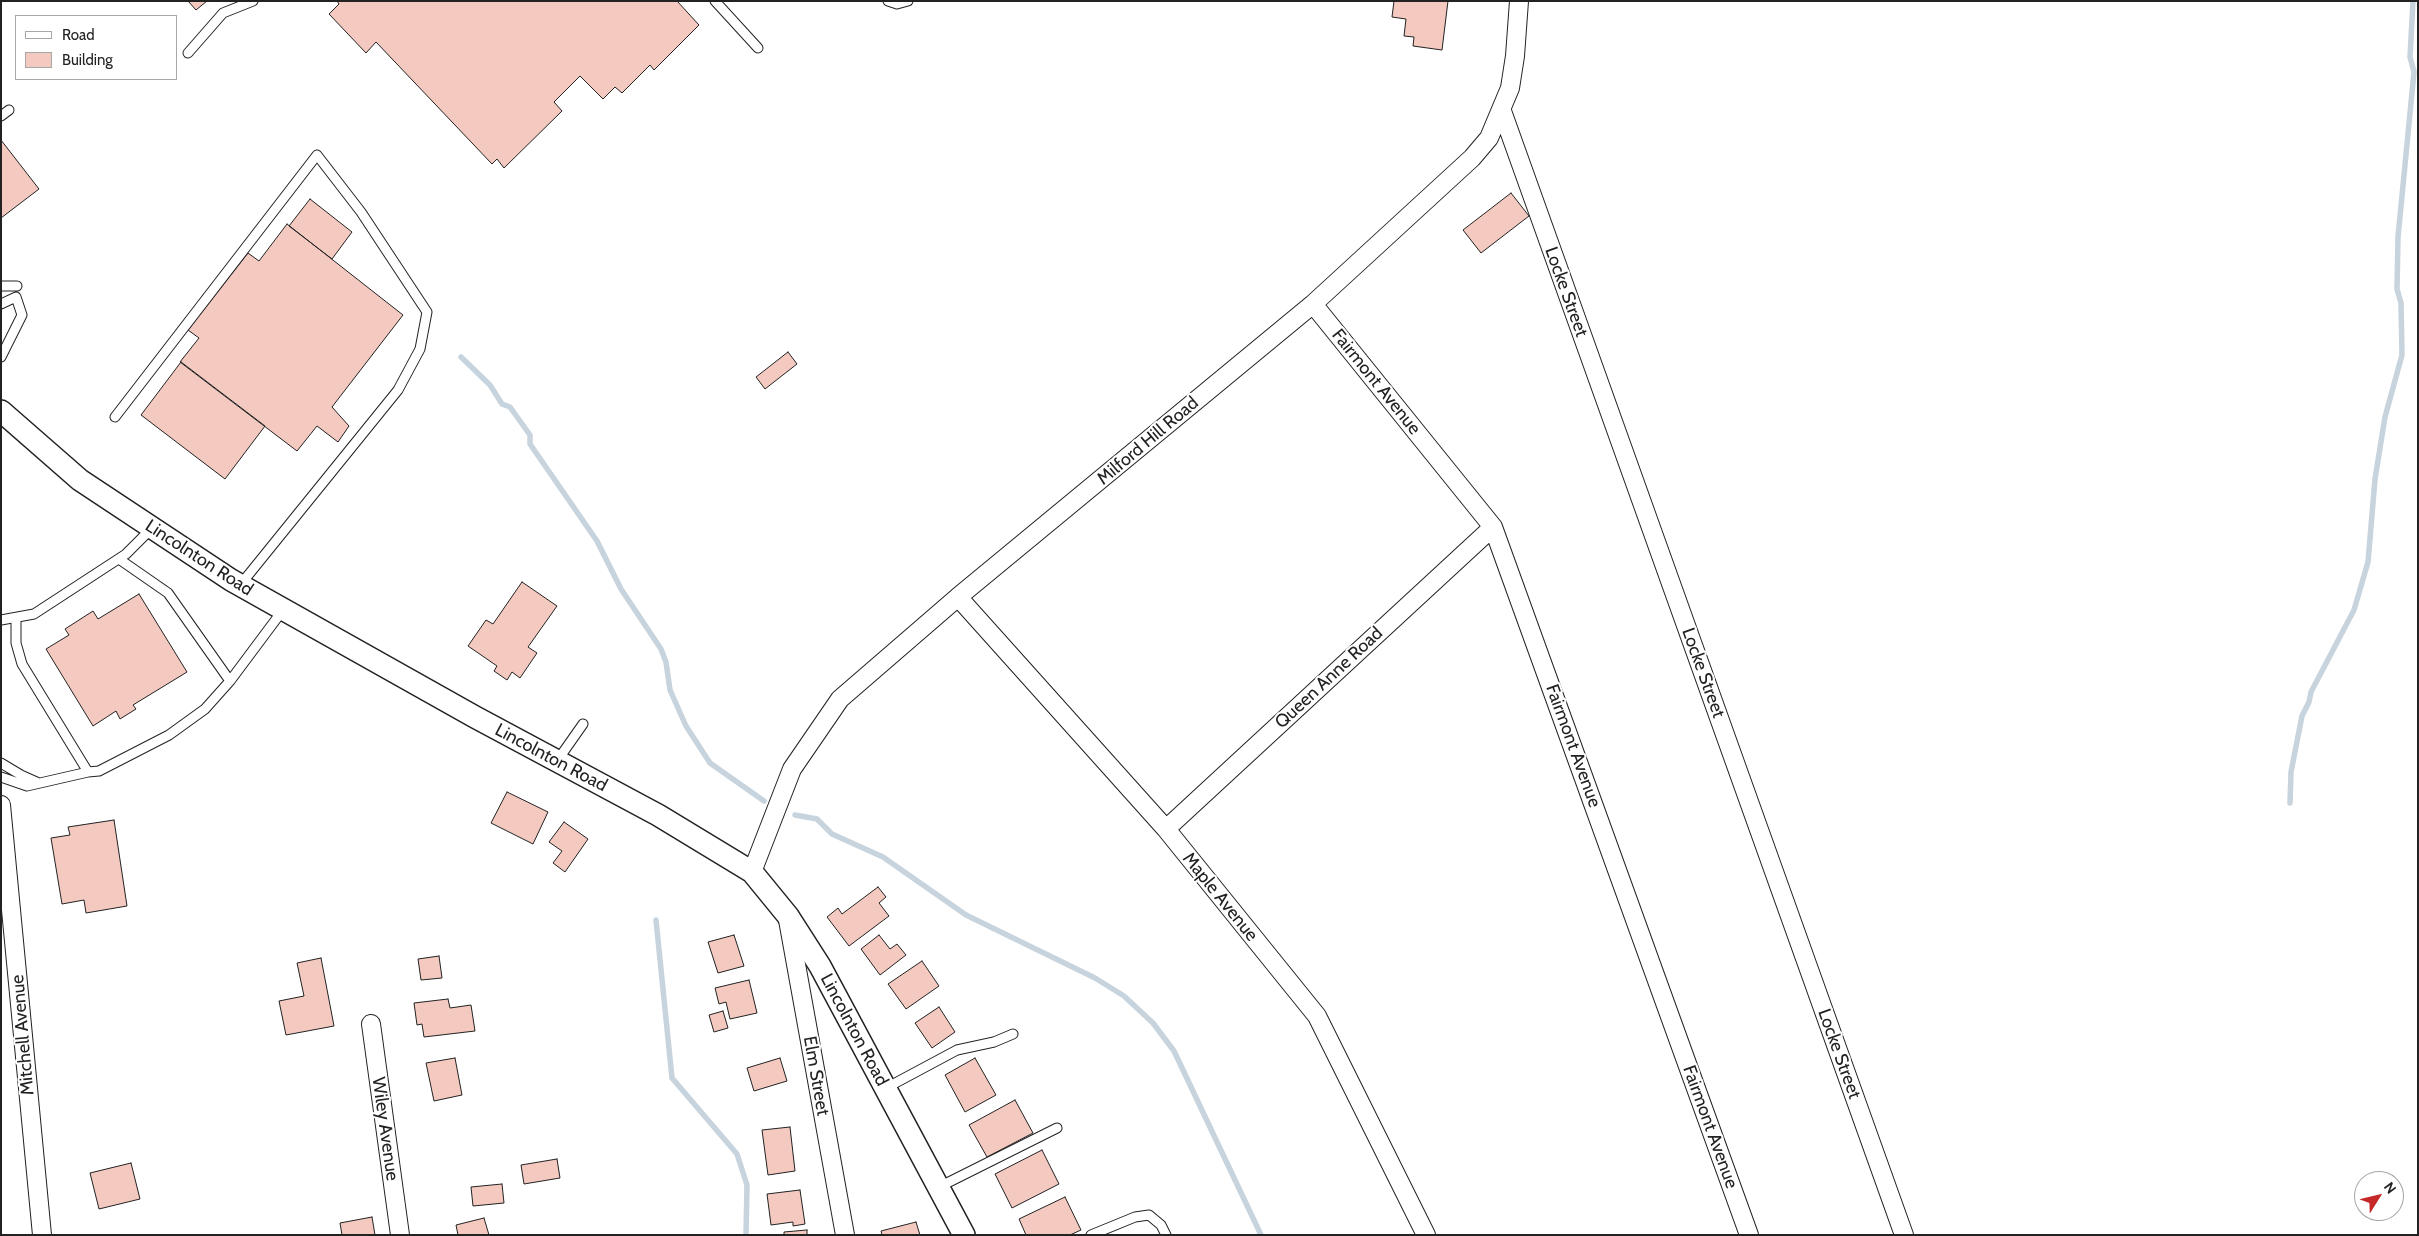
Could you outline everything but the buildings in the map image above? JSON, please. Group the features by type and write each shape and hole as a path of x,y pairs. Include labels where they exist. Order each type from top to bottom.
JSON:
{"street":[{"name":"Milford Hill Road","path":"752,872 792,769 840,700 958,597 1314,304 1472,158 1490,138 1510,88 1515,56 1519,1"},
{"name":"Locke Street","path":"1502,111 1904,1235"},
{"name":"Fairmont Avenue","path":"1314,304 1493,527 1749,1235"},
{"name":"Lincolnton Road","path":"1,411 80,480 240,586 688,832 752,872 788,916 820,966 964,1235"},
{"name":"Queen Anne Road","path":"1166,829 1493,527"},
{"name":"Maple Avenue","path":"958,597 1166,829 1317,1016 1426,1235"},
{"name":"Mitchell Avenue","path":"1,805 42,1235"},
{"name":"Elm Street","path":"788,916 845,1235"},
{"name":"Wiley Avenue","path":"371,1024 400,1235"}],"lane":[{"path":"188,53 223,13 253,1"},
{"path":"715,1 758,48"},
{"path":"888,1 897,4 908,1"},
{"path":"1,116 9,110"},
{"path":"115,417 317,155 361,212 427,312 420,349 398,390 240,586"},
{"path":"1,286 17,286"},
{"path":"1,304 16,297 22,315 13,337 1,357"},
{"path":"1,620 34,614 119,559 152,528"},
{"path":"119,559 168,593 230,681"},
{"path":"1,777 27,786 99,771 168,735 205,709 230,681 283,610"},
{"path":"16,618 16,643 22,664 88,772"},
{"path":"557,761 583,724"},
{"path":"1,763 39,783"},
{"path":"885,1088 957,1050 994,1042 1013,1034"},
{"path":"939,1188 1057,1128"},
{"path":"1091,1235 1135,1217 1148,1215 1161,1225 1166,1235"}],"waterway":[{"path":"2290,803 2291,772 2302,716 2309,702 2311,692 2354,610 2368,562 2375,479 2385,417 2402,355 2401,303 2397,289 2398,237 2414,72 2410,57 2413,1"},
{"path":"461,357 490,385 502,404 510,407 530,435 530,444 597,541 621,589 661,649 666,662 670,690 686,726 710,763 764,801"},
{"path":"795,815 817,819 832,834 883,857 966,915 1095,978 1124,996 1153,1023 1174,1051 1261,1235"},
{"path":"656,920 672,1078 737,1154 747,1185 746,1235"}]}
